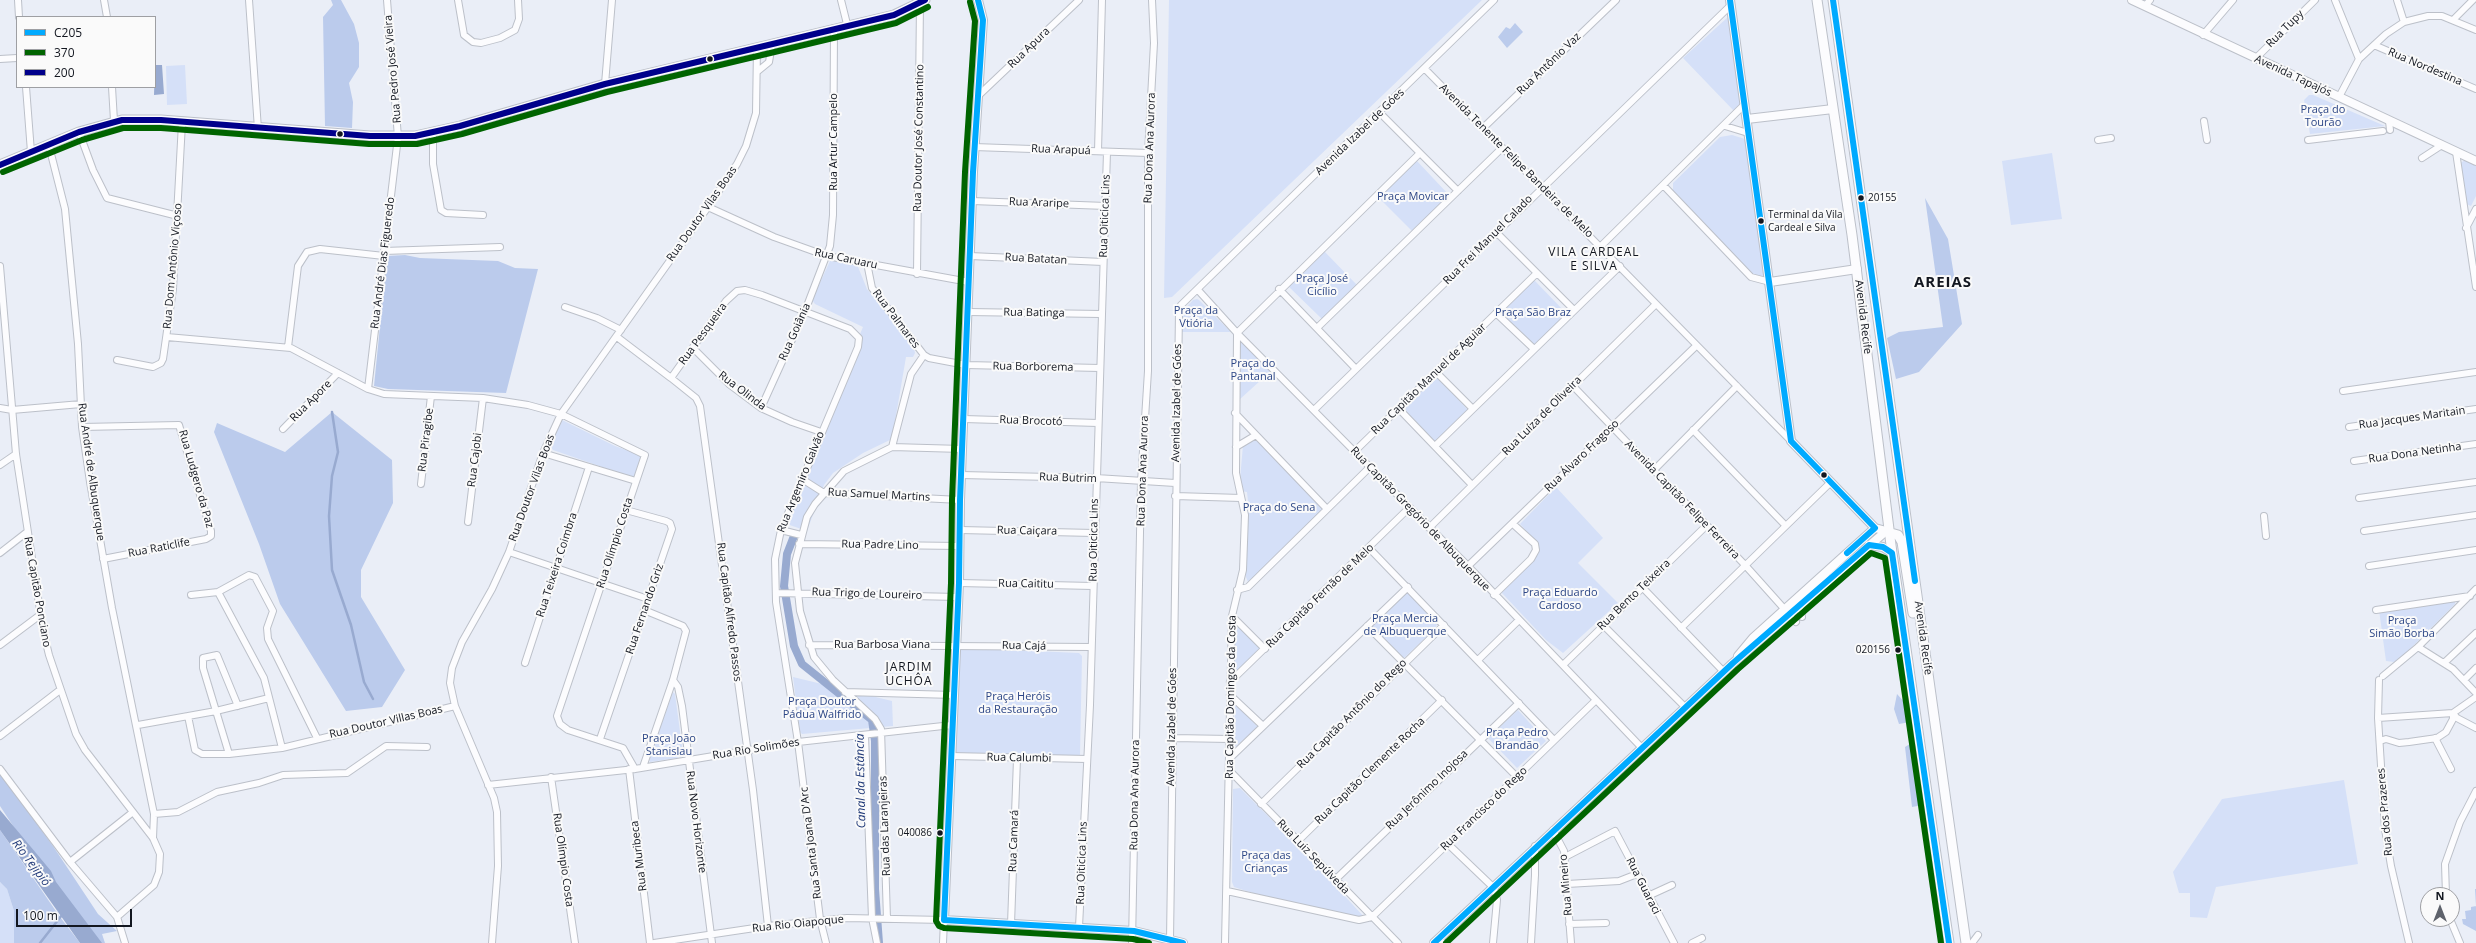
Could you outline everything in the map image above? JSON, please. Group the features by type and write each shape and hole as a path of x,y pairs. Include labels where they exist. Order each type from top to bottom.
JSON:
{"main road":[{"path":"978,0 983,20 979,95 974,147 960,500 959,583 944,920 1134,930 1183,943"},
{"name":"Avenida Recife","path":"1817,0 1857,269 1888,532 1949,943"},
{"name":"Avenida Recife","path":"1833,0 1966,943"},
{"name":"Avenida Tapajós","path":"2132,0 2147,3 2204,35 2476,161"},
{"path":"0,165 80,132 114,121 146,120 398,138 433,133 604,84 772,44 847,24 894,14 922,1"},
{"path":"1730,2 1791,441"},
{"path":"1747,119 1833,109"},
{"path":"1770,282 1857,269"},
{"name":"Avenida Tenente Felipe Bandeira de Melo","path":"1791,441 1875,528"},
{"path":"1434,943 1494,888 1535,846 1724,672 1748,644 1788,612 1875,528 1901,538 1918,635 1925,650"},
{"path":"1788,612 1800,606 1869,546 1888,532"},
{"path":"1869,546 1883,547 1892,553"}],"street":[{"path":"18,0 19,16"},
{"path":"104,0 107,16"},
{"path":"249,0 258,129"},
{"name":"Rua Pedro José Vieira","path":"387,0 398,138"},
{"path":"458,0 464,35 473,42 481,43 500,38 515,30 519,19 518,0"},
{"path":"604,84 612,0"},
{"path":"842,0 847,24"},
{"name":"Rua Apura","path":"979,95 1079,0"},
{"path":"1098,151 1102,0"},
{"name":"Rua Dona Ana Aurora","path":"1132,943 1134,930 1141,482 1148,371 1148,153 1154,42 1152,0"},
{"name":"Avenida Izabel de Góes","path":"1170,939 1175,483 1178,316 1181,305 1380,113 1494,0"},
{"name":"Rua Antônio Vaz","path":"1483,128 1616,0"},
{"path":"2204,35 2233,0"},
{"name":"Rua Tupy","path":"2256,58 2315,0"},
{"path":"2336,0 2359,60"},
{"path":"2397,0 2404,22"},
{"path":"2453,20 2473,0"},
{"name":"Rua Doutor José Constantino","path":"917,274 922,1"},
{"name":"Rua Frei Manuel Calado","path":"1314,410 1730,2"},
{"path":"2339,97 2359,60 2404,22 2435,15 2453,20 2476,30"},
{"name":"Rua Artur Campelo","path":"827,256 833,215 834,28"},
{"path":"758,71 769,62 772,44"},
{"name":"Rua Nordestina","path":"2374,46 2476,89"},
{"name":"Rua Doutor Vilas Boas","path":"492,943 498,825 495,804 455,706 450,684 457,654 492,588 509,552 543,453 561,414 737,164 750,136 756,113 758,71 757,47"},
{"path":"0,59 16,58"},
{"name":"Avenida Tenente Felipe Bandeira de Melo","path":"1425,69 1540,189 1601,246 1696,346 1791,441"},
{"path":"26,88 31,152"},
{"path":"112,88 114,121"},
{"path":"1601,246 1725,126 1745,104"},
{"path":"1380,113 1458,191"},
{"path":"2389,120 2390,130"},
{"path":"2204,121 2207,140"},
{"name":"Rua Dom Antônio Viçoso","path":"182,123 178,216 167,338 288,347 311,357 368,389 400,396 483,398 528,406 561,414"},
{"path":"1725,126 1748,133"},
{"path":"2308,140 2383,131"},
{"path":"80,132 93,170 107,198 178,216"},
{"path":"433,133 433,164 441,210 446,213 483,215"},
{"name":"Rua André Dias Figueredo","path":"368,389 398,138"},
{"path":"2098,140 2111,138"},
{"path":"2422,158 2442,145"},
{"name":"Rua André de Albuquerque","path":"49,146 65,209 78,344 82,427 103,559 138,726 154,814 154,838"},
{"name":"Rua Arapuá","path":"974,147 1148,153"},
{"path":"1318,327 1502,148"},
{"name":"Rua Oiticica Lins","path":"1080,927 1091,647 1107,152"},
{"path":"2456,152 2466,228 2473,251 2476,288"},
{"path":"1237,333 1279,289 1420,153"},
{"path":"1664,186 1751,277 1770,282"},
{"name":"Rua Araripe","path":"972,200 1106,206"},
{"path":"2463,206 2476,211 2466,228"},
{"name":"Rua Caruaru","path":"708,207 774,237 827,256 917,274 969,282"},
{"path":"1497,232 1574,310"},
{"path":"288,347 298,266 307,252 320,250 384,253 500,247"},
{"name":"Rua Goiânia","path":"762,408 805,311 827,256"},
{"name":"Rua Batatan","path":"970,256 1103,262"},
{"path":"1857,269 1866,266 1870,261"},
{"name":"Rua Palmares","path":"867,263 869,282 872,288 924,355 935,361 966,365"},
{"name":"Rua Capitão Ponciano","path":"0,266 16,454 40,615 49,655 76,734 85,750 154,838 160,854 157,879 154,885 117,916"},
{"path":"1435,446 1620,266"},
{"name":"Rua Capitão Manuel de Aguiar","path":"1354,452 1537,273"},
{"path":"1279,289 1318,327 1356,369"},
{"name":"Rua Capitão Gregório de Albuquerque","path":"1198,290 1237,333 1314,410 1369,468 1468,566 1494,595 1642,748"},
{"name":"Rua Pesqueira","path":"671,378 726,301 737,291 750,291 805,311"},
{"name":"Rua Luíza de Oliveira","path":"1429,528 1656,304"},
{"path":"565,307 621,330"},
{"name":"Rua Argemiro Galvão","path":"798,742 777,593 775,559 780,530 858,347 859,338 854,332 805,311"},
{"name":"Rua Batinga","path":"968,312 1101,314"},
{"path":"1496,313 1534,349"},
{"name":"Rua Capitão Domingos da Costa","path":"1225,943 1232,616 1243,570 1245,515 1236,473 1235,413 1237,333"},
{"name":"Rua Capitão Alfredo Passos","path":"616,337 696,398 702,412 746,750 753,790 768,926"},
{"path":"117,360 147,367 157,365 163,359 167,338"},
{"name":"Rua Álvaro Fragoso","path":"1468,566 1696,346"},
{"name":"Rua Olinda","path":"693,348 729,384 762,408 792,422 821,432"},
{"path":"924,355 913,370 892,447 962,449"},
{"name":"Rua Borborema","path":"966,365 1100,368"},
{"path":"1436,372 1473,409"},
{"path":"2343,391 2476,372"},
{"name":"Rua Apore","path":"283,429 338,373"},
{"name":"Avenida Capitão Felipe Ferreira","path":"1573,386 1745,565 1796,622"},
{"path":"1654,470 1737,386"},
{"name":"Rua Piragibe","path":"421,484 431,396"},
{"name":"Rua Cajobi","path":"468,522 483,398"},
{"path":"0,408 12,410 81,404"},
{"path":"1399,409 1472,485"},
{"name":"Rua Jacques Maritain","path":"2349,427 2476,409"},
{"path":"1235,413 1327,509"},
{"name":"Rua Olímpio Costa","path":"561,414 645,455 645,460 636,481 557,712 557,719 568,730 600,739"},
{"name":"Rua Brocotó","path":"964,419 1098,423"},
{"name":"Rua Ludgero da Paz","path":"82,427 179,425 212,533"},
{"path":"1693,430 1785,525"},
{"path":"1236,447 1256,435"},
{"name":"Rua Dona Netinha","path":"2354,461 2476,444"},
{"name":"Rua Argemiro Galvão","path":"881,734 875,719 845,692 824,670 809,645 796,592 795,564 807,517 824,493 844,472 892,447"},
{"path":"543,453 636,481"},
{"path":"0,465 16,454"},
{"name":"Rua Teixeira Coimbra","path":"525,662 589,467"},
{"path":"1237,590 1248,587 1369,468"},
{"name":"Rua Butrim","path":"961,475 1096,478 1175,483"},
{"name":"Rua Samuel Martins","path":"802,479 824,493 960,500"},
{"path":"1681,628 1830,482"},
{"path":"2359,498 2476,482"},
{"path":"1175,496 1241,498"},
{"name":"Rua Capitão Fernão de Melo","path":"1230,682 1409,508"},
{"name":"Rua Fernando Griz","path":"600,739 672,533 672,525 666,521 626,510"},
{"path":"2364,532 2476,515"},
{"path":"2264,516 2266,536"},
{"path":"1494,595 1531,559 1536,550 1534,544 1513,524"},
{"name":"Rua Bento Teixeira","path":"1563,665 1706,526"},
{"path":"780,530 801,536"},
{"name":"Rua Caiçara","path":"960,530 1094,533"},
{"path":"0,553 27,532"},
{"name":"Rua Raticlife","path":"103,559 206,539 212,533"},
{"name":"Rua Padre Lino","path":"799,544 960,546"},
{"path":"1369,548 1554,740"},
{"path":"2369,566 2476,550"},
{"path":"509,552 648,599"},
{"name":"Rua Doutor Villas Boas","path":"218,592 248,575 255,578 273,611 266,634 317,738"},
{"name":"Rua Caititu","path":"959,583 1093,586"},
{"path":"1230,758 1408,587"},
{"path":"1642,587 1724,672"},
{"path":"188,716 195,750 202,754 229,754 282,748 269,698 255,658 218,592 191,595"},
{"name":"Rua Trigo de Loureiro","path":"777,593 796,592 958,597"},
{"path":"2376,610 2474,592"},
{"path":"2474,592 2418,647 2444,663 2465,679 2476,694"},
{"path":"1800,606 1802,617"},
{"path":"643,767 673,680 685,639 686,630 683,626 644,610"},
{"path":"0,645 40,615"},
{"path":"1232,616 1265,649"},
{"path":"1478,660 1519,620"},
{"name":"Rua Capitão Antônio do Rego","path":"1261,804 1404,662 1444,625"},
{"path":"1603,625 1686,708"},
{"path":"1367,626 1517,777"},
{"path":"2444,663 2476,633"},
{"name":"Rua Barbosa Viana","path":"809,645 956,645"},
{"name":"Rua Cajá","path":"956,645 1091,647"},
{"name":"Rua dos Prazeres","path":"2409,943 2388,852 2378,718 2381,678 2418,647"},
{"path":"229,754 202,662 203,658 214,654 219,659 238,706"},
{"path":"2465,679 2476,668"},
{"name":"Rua Novo Horizonte","path":"673,680 678,687 682,706 712,943"},
{"path":"0,736 60,690"},
{"path":"845,692 954,695"},
{"path":"1230,694 1263,726"},
{"path":"2378,718 2453,713 2476,697"},
{"path":"138,726 216,711 269,698"},
{"name":"Rua Capitão Clemente Rocha","path":"1298,841 1442,700"},
{"name":"Rua Francisco do Rego","path":"1372,917 1596,700"},
{"name":"Rua Jerônimo Inojosa","path":"1336,879 1519,703"},
{"name":"Rua Doutor Villas Boas","path":"282,748 317,738 455,706"},
{"path":"2453,713 2457,718 2476,728"},
{"path":"2380,741 2386,739 2400,743 2436,738 2446,732 2453,719 2453,713"},
{"name":"Rua Rio Solimões","path":"488,785 632,769 798,742 952,725"},
{"name":"Rua das Laranjeiras","path":"881,734 886,919"},
{"name":"Rua das Laranjeiras","path":"866,735 873,918 876,943"},
{"path":"1173,738 1230,739"},
{"path":"2436,738 2451,769"},
{"path":"600,739 623,748 632,769"},
{"name":"Rua Santa Joana D'Arc","path":"798,742 820,919 826,943"},
{"path":"154,814 184,810 217,792 259,783 283,775 347,773 386,746 427,746"},
{"name":"Rua Calumbi","path":"951,756 1017,759 1087,759"},
{"name":"Rua Camará","path":"1011,924 1017,759"},
{"path":"0,769 70,862 117,916 125,943"},
{"name":"Rua Muribeca","path":"632,769 650,943"},
{"name":"Rua Luiz Sepúlveda","path":"1229,770 1398,943"},
{"name":"Rua Olímpio Costa","path":"551,777 575,943"},
{"path":"2446,887 2445,864 2460,822 2476,791"},
{"path":"70,862 133,812"},
{"name":"Rua Mineiro","path":"1553,830 1563,848 1565,857 1570,943"},
{"name":"Rua Guaraci","path":"1565,857 1612,831 1620,837 1648,896 1674,943"},
{"path":"1448,844 1494,888 1497,900 1494,943"},
{"path":"1531,943 1535,846"},
{"path":"1567,884 1614,881 1637,874"},
{"path":"1648,896 1672,885"},
{"path":"1227,891 1359,920 1372,917"},
{"name":"Rua Rio Oiapoque","path":"654,943 820,919 873,918 944,920"},
{"path":"943,943 944,920"},
{"path":"1570,924 1606,923"},
{"path":"2453,927 2460,943"},
{"path":"1972,943 1978,935"},
{"path":"1692,943 1702,938"},
{"path":"1434,943 1446,943"}],"green space":[{"path":"1169,0 1482,0 1172,297 1164,298"},
{"path":"1728,17 1742,105 1734,111 1683,58"},
{"path":"185,65 187,104 167,105 166,66"},
{"name":"Praça do Tourão","path":"2309,95 2313,95 2385,126 2310,134 2304,100"},
{"path":"1732,135 1745,139 1765,276 1755,277 1673,193 1673,183 1720,137"},
{"path":"2052,153 2062,219 2011,225 2002,161"},
{"path":"2465,160 2476,163 2476,196 2471,206 2466,204 2459,164"},
{"name":"Praça Movicar","path":"1417,161 1449,195 1413,232 1378,197"},
{"name":"Praça José Cicílio","path":"1324,251 1357,285 1322,319 1288,286"},
{"path":"830,261 856,262 867,289 913,345 915,353 913,357 906,357 892,439 863,453 833,473 824,485 807,531 781,522 863,327 815,304 812,300"},
{"name":"Praça São Braz","path":"1532,281 1535,281 1567,314 1533,346 1501,313"},
{"name":"Praça da Vtiória","path":"1197,299 1231,332 1180,332 1182,312 1193,300"},
{"name":"Praça do Pantanal","path":"1242,342 1271,371 1239,400 1241,343"},
{"path":"1436,376 1468,410 1434,442 1402,408"},
{"path":"562,420 615,446 643,456 638,475 634,478 553,450 550,445"},
{"name":"Praça do Sena","path":"1256,439 1324,508 1248,582 1244,572 1248,501 1247,492 1239,491 1243,445"},
{"name":"Praça Eduardo Cardoso","path":"1556,487 1603,538 1578,563 1618,603 1563,653 1546,640 1501,592 1539,553 1539,545 1520,524"},
{"name":"Praça Mercia de Albuquerque","path":"1407,591 1438,622 1435,629 1404,658 1370,625"},
{"name":"Praça Simão Borba","path":"2455,601 2455,604 2405,654 2394,662 2386,661 2379,610"},
{"path":"1235,620 1263,648 1237,672 1235,669"},
{"name":"Praça Heróis da Restauração","path":"966,648 1079,653 1082,656 1080,755 1075,758 955,753 959,649"},
{"name":"Praça Doutor Pádua Walfrido","path":"793,677 892,701 893,726 802,734 800,732"},
{"name":"Praça João Stanislau","path":"673,692 675,694 683,754 677,758 650,762 649,759"},
{"path":"1235,704 1258,727 1235,747 1234,744"},
{"name":"Praça Pedro Brandão","path":"1518,710 1546,741 1517,768 1488,738"},
{"path":"2344,780 2358,864 2216,887 2207,918 2190,917 2190,893 2179,893 2173,872 2222,799"},
{"name":"Praça das Crianças","path":"1240,788 1302,850 1366,919 1259,895 1234,887 1232,882 1233,789"},
{"path":"0,882 7,889 14,911 14,943 0,943"}],"shaded area":[{"path":"331,0 341,0 354,24 359,43 359,67 349,83 353,102 352,128 325,126 323,17 333,5"},
{"path":"1515,23 1523,32 1507,48 1498,37 1506,27 1510,29"},
{"path":"1925,198 1948,239 1962,324 1919,372 1896,379 1887,338 1899,332 1943,327"},
{"path":"405,255 420,258 498,261 515,268 538,269 506,393 388,389 374,386 387,256"},
{"path":"332,412 392,460 393,503 361,570 361,597 405,670 382,707 346,711 280,604 259,544 214,432 217,423 285,452"},
{"path":"1897,694 1907,705 1910,722 1899,724 1894,709"},
{"path":"1913,742 1923,805 1912,807 1905,747"},
{"path":"0,773 53,846 98,914 117,931 102,934 105,943 96,943 54,888 0,806"},
{"path":"0,830 60,917 80,943 14,943 14,911 7,889 0,882"},
{"path":"2476,906 2476,931 2463,924 2462,919 2466,919 2465,911 2471,910 2471,907"}],"water":[{"path":"156,65 162,65 164,94 154,95 154,88 156,88"},
{"name":"Rio Tejipió","path":"0,810 51,871 56,882 102,943 80,943 0,830"}],"waterway":[{"path":"332,412 338,452 332,476 329,516 332,570 351,625 364,682 373,699"},
{"name":"Canal da Estância","path":"794,536 787,554 784,586 794,646 802,664 872,720 875,741 875,889 879,943"},
{"path":"40,943 62,915"}],"transit line":[{"name":"200","path":"0,165 79,132 122,120 161,120 370,136 415,136 460,126 605,84 894,15 925,0"},
{"name":"C205","path":"978,0 983,20 973,172 960,500 959,583 944,920 1134,931 1183,943"},
{"name":"C205","path":"1730,0 1791,441 1875,528 1847,553"},
{"name":"C205","path":"1833,0 1915,581"},
{"name":"370","path":"970,2 975,21 965,172 952,500 951,583 936,921 939,926 944,928 1133,939 1149,943"},
{"name":"370","path":"3,172 82,140 123,128 161,128 369,144 417,144 462,134 607,92 896,23 928,7"},
{"name":"C205","path":"1434,943 1733,663 1869,545 1883,547 1892,553 1949,943"},
{"name":"370","path":"1446,943 1738,669 1871,553 1885,558 1941,943"}],"place":[{"name":"20155","path":"1861,198"},
{"name":"Terminal da Vila Cardeal e Silva","path":"1761,221"},
{"name":"020156","path":"1898,650"},
{"name":"040086","path":"940,833"}],"district":[{"name":"VILA CARDEAL E SILVA","path":"1594,260"},
{"name":"AREIAS","path":"1943,283"},
{"name":"JARDIM UCHÔA","path":"909,675"}]}
